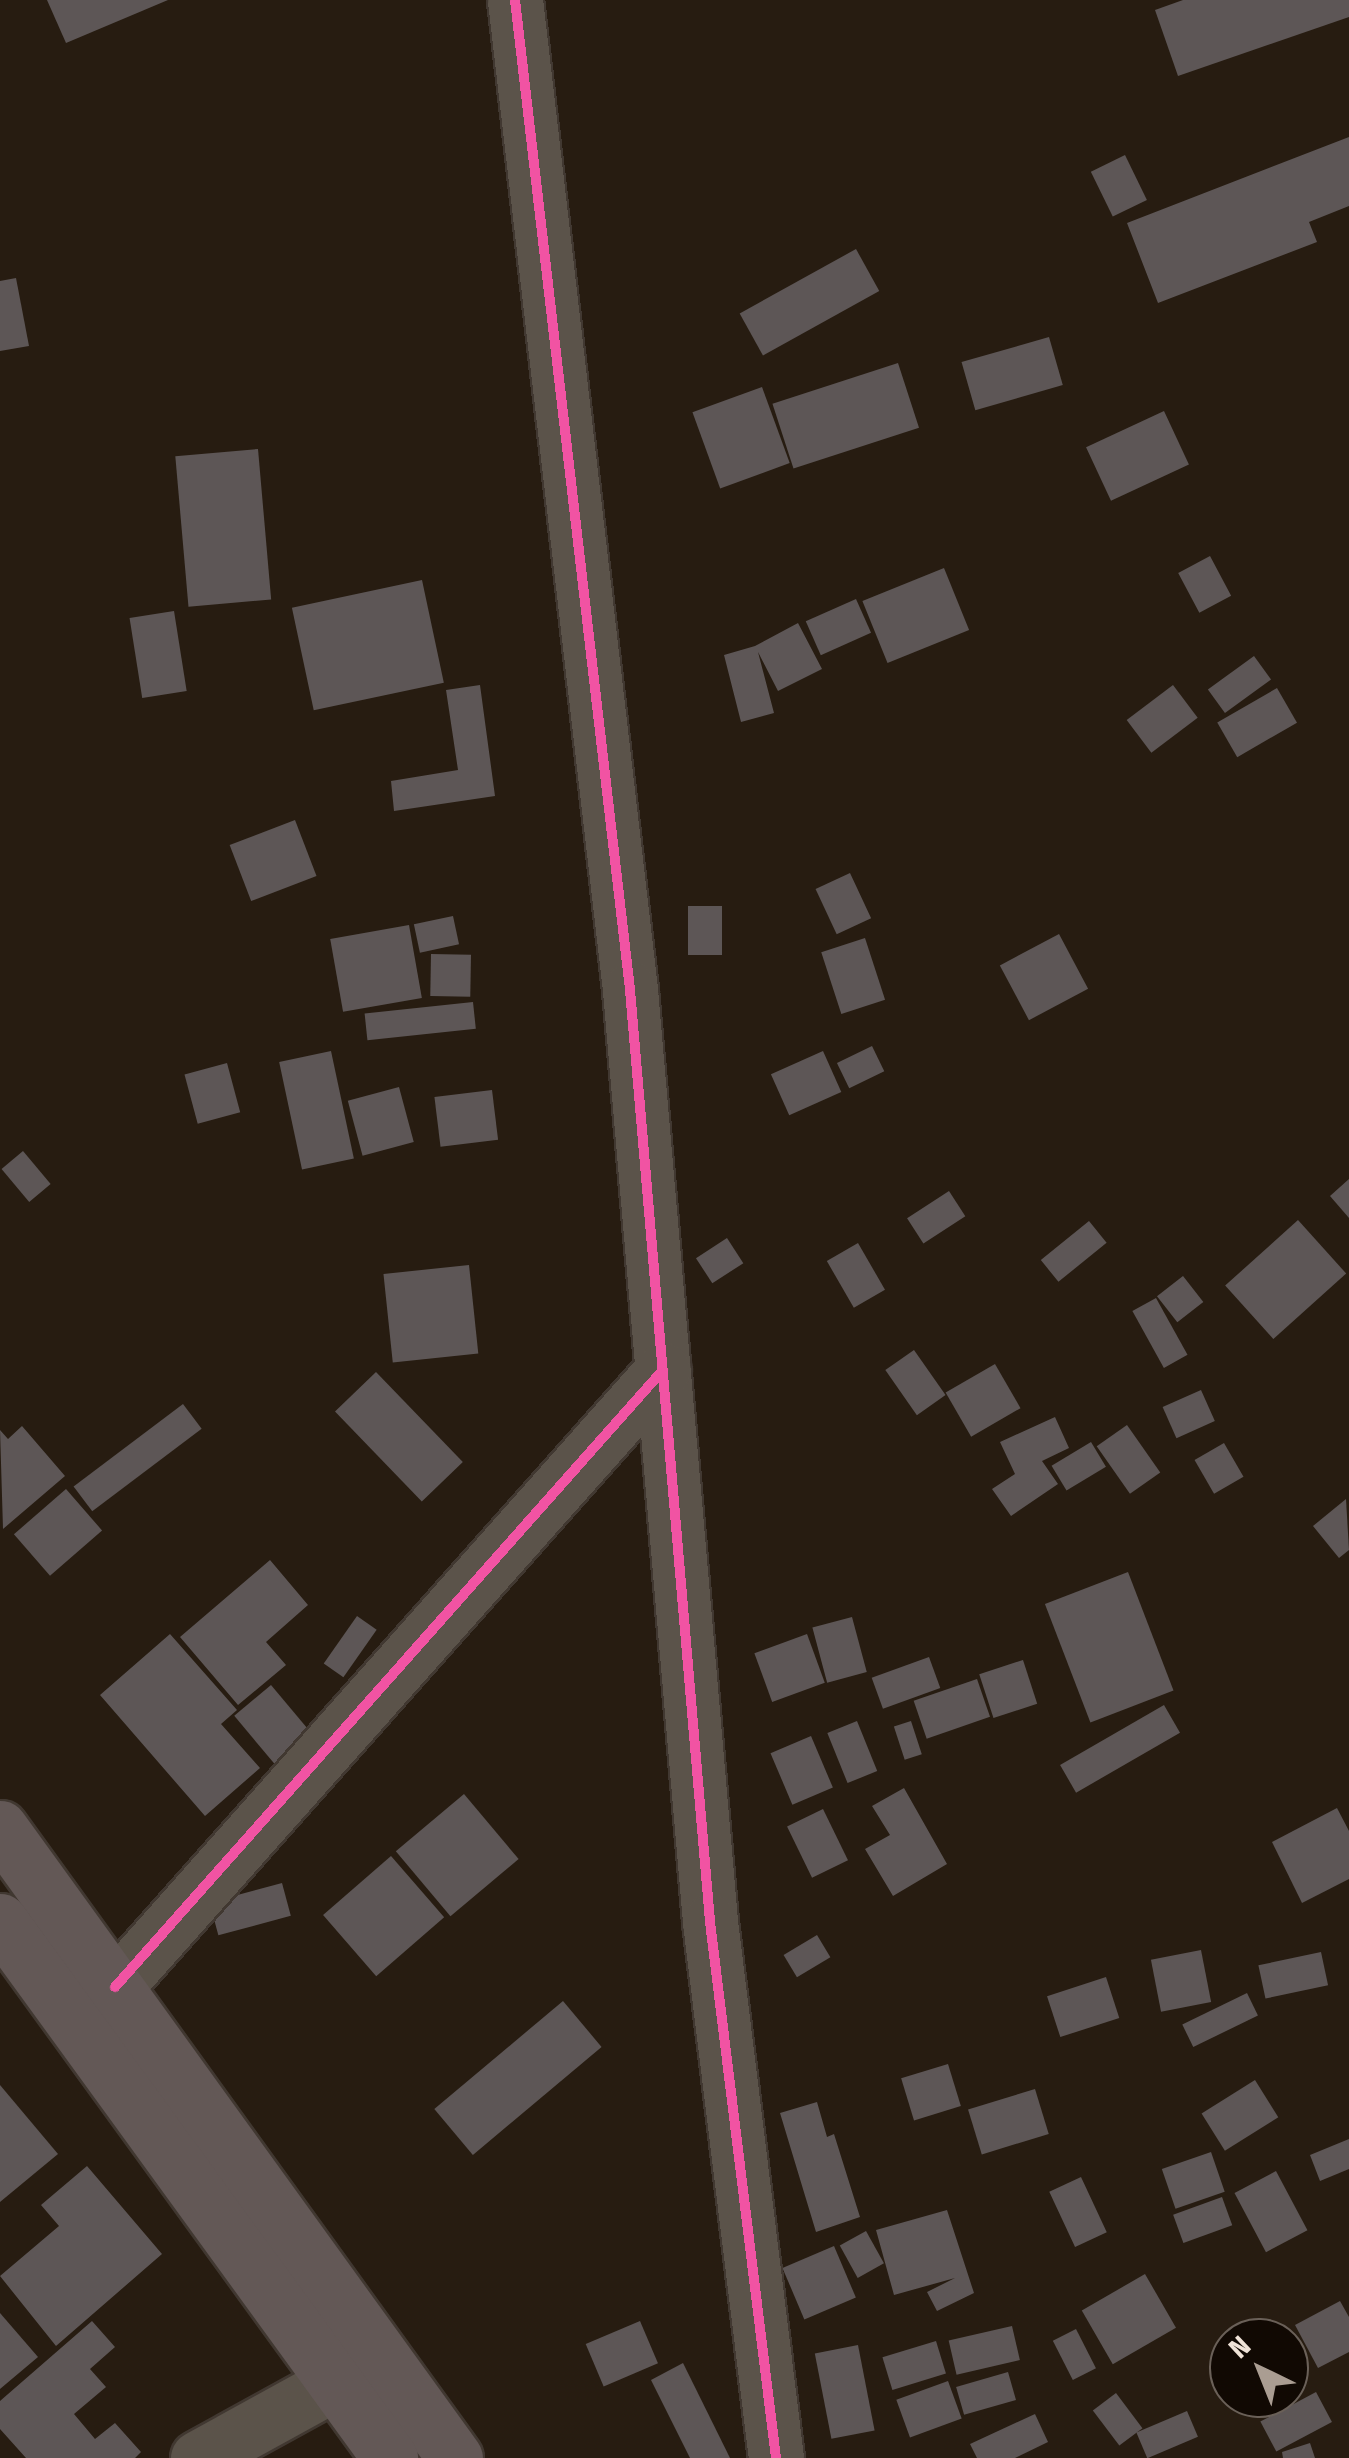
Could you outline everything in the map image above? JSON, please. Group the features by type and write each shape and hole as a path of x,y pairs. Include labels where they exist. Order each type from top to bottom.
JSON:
{"main road":[{"path":"0,1828 454,2458"},
{"path":"0,1921 390,2458"}],"street":[{"path":"515,0 630,990 710,1922 776,2458"},
{"path":"115,1987 663,1370"},
{"path":"198,2458 336,2382"}],"building":[{"path":"47,0 168,0 66,43"},
{"path":"1183,0 1349,0 1349,17 1178,76 1155,10"},
{"path":"1349,137 1349,206 1309,222 1317,242 1158,303 1127,223"},
{"path":"1125,155 1147,200 1113,217 1091,172"},
{"path":"856,249 879,291 763,355 740,313"},
{"path":"16,278 29,346 0,351 0,281"},
{"path":"1049,337 1063,385 975,410 962,362"},
{"path":"898,363 919,428 793,468 772,404"},
{"path":"762,387 790,463 720,488 692,412"},
{"path":"1164,411 1189,464 1111,501 1086,447"},
{"path":"258,449 271,599 188,607 175,456"},
{"path":"1210,556 1231,596 1199,613 1178,573"},
{"path":"944,568 969,630 888,663 862,601"},
{"path":"422,580 444,683 314,710 292,608"},
{"path":"856,599 871,633 821,655 806,621"},
{"path":"174,611 187,691 142,698 130,618"},
{"path":"798,623 822,669 778,691 758,652 774,713 741,722 724,655 755,646"},
{"path":"1254,656 1271,679 1225,713 1208,690"},
{"path":"480,685 495,796 394,811 391,781 458,770 446,690"},
{"path":"1173,685 1198,718 1151,753 1127,720"},
{"path":"1277,688 1297,723 1237,757 1217,722"},
{"path":"295,820 317,876 251,901 230,845"},
{"path":"850,873 871,918 837,934 816,889"},
{"path":"688,906 722,906 722,955 688,955"},
{"path":"453,916 459,944 420,953 414,924"},
{"path":"409,925 422,998 343,1012 330,939"},
{"path":"1059,934 1088,989 1029,1020 1000,965"},
{"path":"865,938 885,1000 841,1014 821,952"},
{"path":"431,954 471,955 470,997 430,996"},
{"path":"473,1002 476,1029 367,1040 365,1013"},
{"path":"872,1046 884,1071 849,1088 837,1063"},
{"path":"331,1051 354,1159 302,1170 279,1062"},
{"path":"823,1051 841,1092 789,1115 771,1074"},
{"path":"227,1063 240,1112 198,1124 184,1074"},
{"path":"399,1087 414,1142 363,1156 348,1101"},
{"path":"492,1090 498,1140 441,1147 434,1097"},
{"path":"23,1151 51,1184 29,1202 2,1169"},
{"path":"1349,1179 1349,1218 1330,1196"},
{"path":"949,1191 965,1216 923,1243 907,1218"},
{"path":"1298,1220 1346,1274 1273,1339 1225,1286"},
{"path":"1089,1221 1107,1243 1058,1282 1041,1260"},
{"path":"727,1238 743,1263 712,1283 696,1258"},
{"path":"858,1243 885,1290 854,1308 827,1261"},
{"path":"469,1265 478,1354 393,1363 383,1274"},
{"path":"1183,1276 1203,1302 1177,1322 1157,1296"},
{"path":"1156,1298 1188,1355 1164,1368 1132,1311"},
{"path":"914,1350 946,1395 917,1415 885,1370"},
{"path":"995,1364 1020,1408 971,1437 946,1392"},
{"path":"376,1372 463,1462 422,1502 335,1412"},
{"path":"1201,1390 1215,1421 1176,1438 1163,1407"},
{"path":"183,1404 202,1429 92,1511 74,1486"},
{"path":"1055,1417 1069,1448 1042,1461 1058,1484 1011,1516 992,1489 1015,1474 1000,1442"},
{"path":"1127,1425 1160,1473 1130,1494 1097,1446"},
{"path":"22,1426 65,1476 3,1529 0,1430 8,1439"},
{"path":"1091,1442 1106,1467 1067,1491 1052,1466"},
{"path":"1224,1443 1244,1477 1214,1494 1195,1460"},
{"path":"66,1489 102,1531 50,1576 14,1534"},
{"path":"1346,1499 1349,1550 1339,1558 1313,1526"},
{"path":"270,1560 308,1605 266,1642 286,1665 238,1705 180,1637"},
{"path":"1128,1572 1174,1691 1090,1722 1045,1604"},
{"path":"357,1616 377,1630 343,1677 324,1664"},
{"path":"852,1617 867,1672 827,1683 812,1628"},
{"path":"170,1634 237,1710 221,1724 260,1768 205,1816 100,1695"},
{"path":"807,1634 825,1683 772,1702 754,1653"},
{"path":"929,1657 940,1688 883,1709 872,1678"},
{"path":"1023,1660 1037,1704 993,1718 979,1674"},
{"path":"977,1679 990,1717 927,1739 914,1701"},
{"path":"271,1685 319,1742 282,1773 234,1716"},
{"path":"1164,1705 1180,1733 1076,1793 1060,1765"},
{"path":"857,1721 877,1771 848,1783 827,1733"},
{"path":"911,1721 922,1754 905,1760 894,1727"},
{"path":"811,1736 833,1788 792,1805 770,1753"},
{"path":"904,1788 947,1864 893,1896 865,1849 890,1835 872,1806"},
{"path":"464,1794 519,1859 450,1916 396,1851"},
{"path":"1337,1808 1349,1831 1349,1879 1302,1903 1272,1842"},
{"path":"823,1809 848,1860 812,1878 787,1827"},
{"path":"391,1856 444,1917 376,1976 323,1915"},
{"path":"282,1883 291,1916 218,1935 210,1902"},
{"path":"817,1935 830,1957 797,1977 784,1955"},
{"path":"1201,1950 1211,2002 1161,2012 1151,1960"},
{"path":"1321,1952 1328,1985 1265,1999 1258,1965"},
{"path":"1106,1977 1119,2018 1060,2037 1047,1996"},
{"path":"1247,1993 1258,2015 1193,2047 1182,2025"},
{"path":"563,2001 602,2047 473,2155 434,2109"},
{"path":"948,2064 961,2106 914,2120 901,2078"},
{"path":"1255,2080 1278,2117 1225,2151 1202,2113"},
{"path":"0,2085 58,2154 0,2202"},
{"path":"1035,2089 1049,2134 982,2154 968,2109"},
{"path":"817,2102 827,2137 834,2134 860,2217 816,2232 780,2113"},
{"path":"1349,2139 1349,2169 1320,2181 1310,2155"},
{"path":"1211,2152 1225,2192 1176,2209 1162,2169"},
{"path":"87,2166 162,2254 56,2346 0,2276 59,2226 41,2205"},
{"path":"1276,2171 1307,2230 1266,2252 1235,2193"},
{"path":"1081,2177 1107,2232 1075,2247 1049,2192"},
{"path":"1222,2197 1232,2225 1183,2243 1173,2215"},
{"path":"947,2210 974,2293 937,2311 927,2292 955,2278 894,2295 876,2230"},
{"path":"866,2231 884,2263 858,2278 840,2246"},
{"path":"834,2246 856,2298 804,2319 782,2268"},
{"path":"1145,2274 1176,2328 1113,2364 1082,2310"},
{"path":"1340,2301 1349,2317 1349,2352 1318,2368 1309,2351 1308,2318"},
{"path":"0,2313 38,2357 0,2389"},
{"path":"92,2321 115,2347 90,2369 106,2387 74,2414 95,2439 115,2423 141,2452 135,2458 26,2458 0,2429 0,2401"},
{"path":"640,2321 658,2363 604,2386 586,2344"},
{"path":"1012,2326 1020,2360 957,2375 949,2341"},
{"path":"1076,2329 1096,2368 1073,2380 1053,2341"},
{"path":"936,2341 946,2374 892,2390 882,2357"},
{"path":"858,2345 875,2430 831,2439 815,2353"},
{"path":"683,2363 730,2458 690,2458 651,2380"},
{"path":"1008,2372 1016,2400 964,2415 956,2387"},
{"path":"948,2381 962,2419 910,2437 896,2400"},
{"path":"1316,2392 1332,2422 1276,2452 1260,2422 1267,2418 1309,2418 1309,2396"},
{"path":"1116,2393 1142,2428 1119,2446 1093,2410"},
{"path":"1187,2411 1198,2437 1147,2458 1136,2432"},
{"path":"1035,2414 1048,2442 1015,2458 977,2458 970,2444"},
{"path":"1310,2443 1315,2458 1283,2458 1282,2452"}],"cycle path":[{"path":"515,0 630,990 710,1922 776,2458"},
{"path":"115,1987 663,1370"}]}
